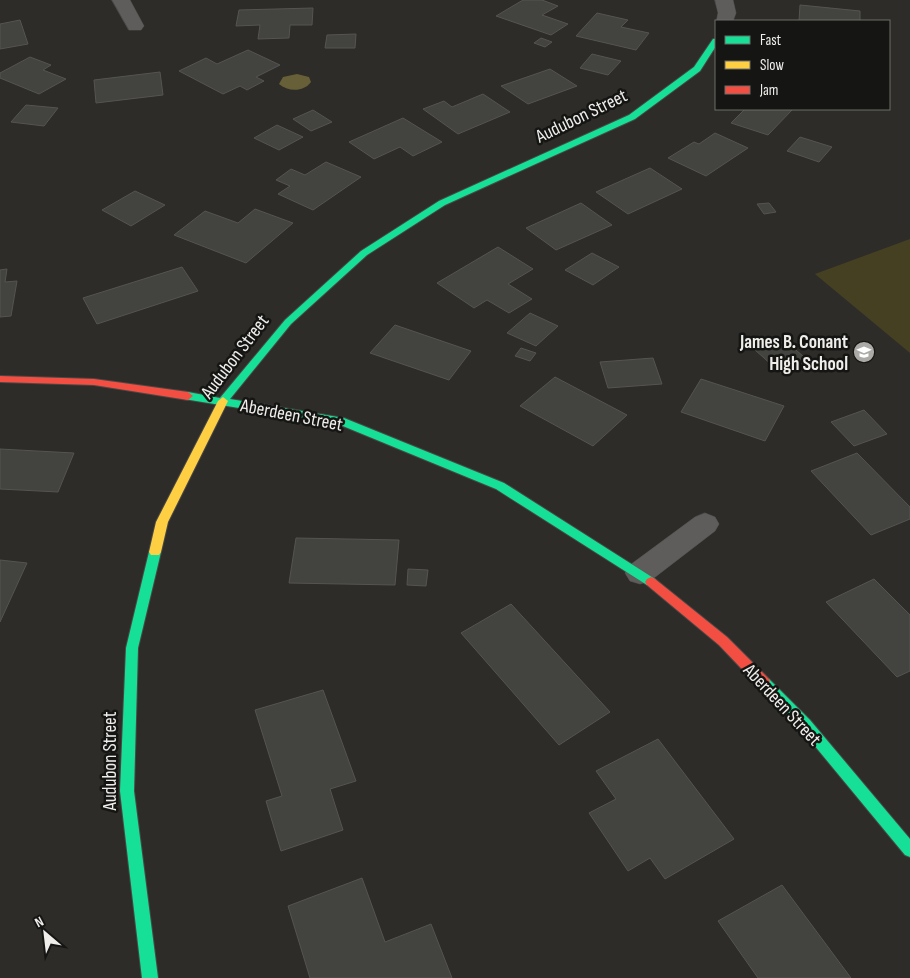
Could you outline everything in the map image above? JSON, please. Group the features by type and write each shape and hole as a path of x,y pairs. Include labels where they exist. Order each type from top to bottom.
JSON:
{"street":[{"path":"121,0 135,26"},
{"path":"724,0 726,13 724,20"},
{"name":"Audubon Street","path":"150,978 127,791 132,648 162,522 223,401 288,322 364,253 442,203 632,116 697,69 715,42"},
{"name":"Aberdeen Street","path":"0,380 94,382 340,421 500,486 640,573 723,641 805,724 910,850"},
{"path":"640,573 705,524"}],"shaded area":[{"path":"297,74 309,77 311,82 304,88 296,90 291,90 279,84 283,77"},
{"path":"910,239 910,353 815,274"}],"building":[{"path":"523,0 542,0 558,6 542,15 568,24 551,35 496,16"},
{"path":"800,5 860,11 860,20 799,20"},
{"path":"313,8 312,25 290,25 289,38 258,39 260,25 236,26 239,10"},
{"path":"597,13 628,20 621,27 649,33 636,50 576,36"},
{"path":"20,20 28,44 0,49 0,24"},
{"path":"356,34 355,48 325,48 327,35"},
{"path":"541,38 552,42 545,47 534,43"},
{"path":"248,50 280,65 256,77 264,81 247,90 240,86 223,94 179,71 206,58 217,64"},
{"path":"592,54 621,61 608,75 580,68"},
{"path":"30,57 51,65 43,70 66,79 39,94 0,78 0,73"},
{"path":"550,69 577,86 528,104 501,86"},
{"path":"160,72 163,95 96,103 94,80"},
{"path":"483,94 510,112 458,134 423,109 444,101 452,107"},
{"path":"26,105 58,108 44,126 11,122"},
{"path":"313,110 332,122 311,131 293,119"},
{"path":"744,110 792,110 768,135 731,123"},
{"path":"403,118 442,142 413,156 400,147 374,159 349,142"},
{"path":"277,125 303,137 279,150 254,138"},
{"path":"715,133 748,148 706,176 668,158 694,142 699,144"},
{"path":"800,137 832,147 819,162 787,151"},
{"path":"326,162 361,177 313,210 278,194 290,186 276,180 291,169 305,175"},
{"path":"650,168 682,189 628,214 596,192"},
{"path":"135,191 165,205 131,226 102,210"},
{"path":"581,203 612,225 556,250 526,228"},
{"path":"769,203 776,212 764,214 757,204"},
{"path":"255,209 293,223 246,263 174,235 205,211 238,223"},
{"path":"498,247 533,269 508,284 532,299 509,313 487,300 474,308 437,283"},
{"path":"592,253 619,267 593,285 565,270"},
{"path":"182,267 198,291 97,324 83,298"},
{"path":"7,269 5,282 17,281 11,316 0,317 0,270"},
{"path":"530,313 558,326 536,346 507,333"},
{"path":"395,325 471,351 449,380 370,353"},
{"path":"783,339 810,362 782,374 755,350"},
{"path":"521,348 536,353 530,361 515,356"},
{"path":"653,358 662,384 608,388 600,362"},
{"path":"555,377 627,415 593,446 520,406"},
{"path":"701,379 784,406 765,441 681,412"},
{"path":"864,410 887,434 854,446 831,422"},
{"path":"0,449 74,453 58,492 0,489"},
{"path":"857,453 910,507 910,519 871,535 811,471"},
{"path":"296,538 399,540 395,585 289,583"},
{"path":"0,560 27,563 0,622"},
{"path":"408,569 428,570 426,586 407,585"},
{"path":"874,579 910,615 910,671 897,677 826,602"},
{"path":"511,604 610,712 559,745 461,633"},
{"path":"323,690 356,781 330,789 343,830 281,851 266,801 282,796 255,710"},
{"path":"658,739 734,839 665,879 650,858 628,871 589,813 616,799 596,771"},
{"path":"362,878 385,942 431,924 452,978 310,978 288,906"},
{"path":"782,885 851,978 758,978 718,921"}],"traffic: fast":[{"path":"223,401 288,322 364,253 442,203 632,117 697,69 715,42"},
{"path":"188,396 340,421 500,486 651,582"},
{"path":"150,978 127,791 132,648 155,552"},
{"path":"764,683 805,724 910,850"}],"traffic: slow":[{"path":"155,552 162,522 223,401"}],"traffic: jam":[{"path":"0,379 94,382 188,396"},
{"path":"651,582 723,641 764,683"}],"place":[{"name":"James B. Conant High School","path":"864,352"}]}
